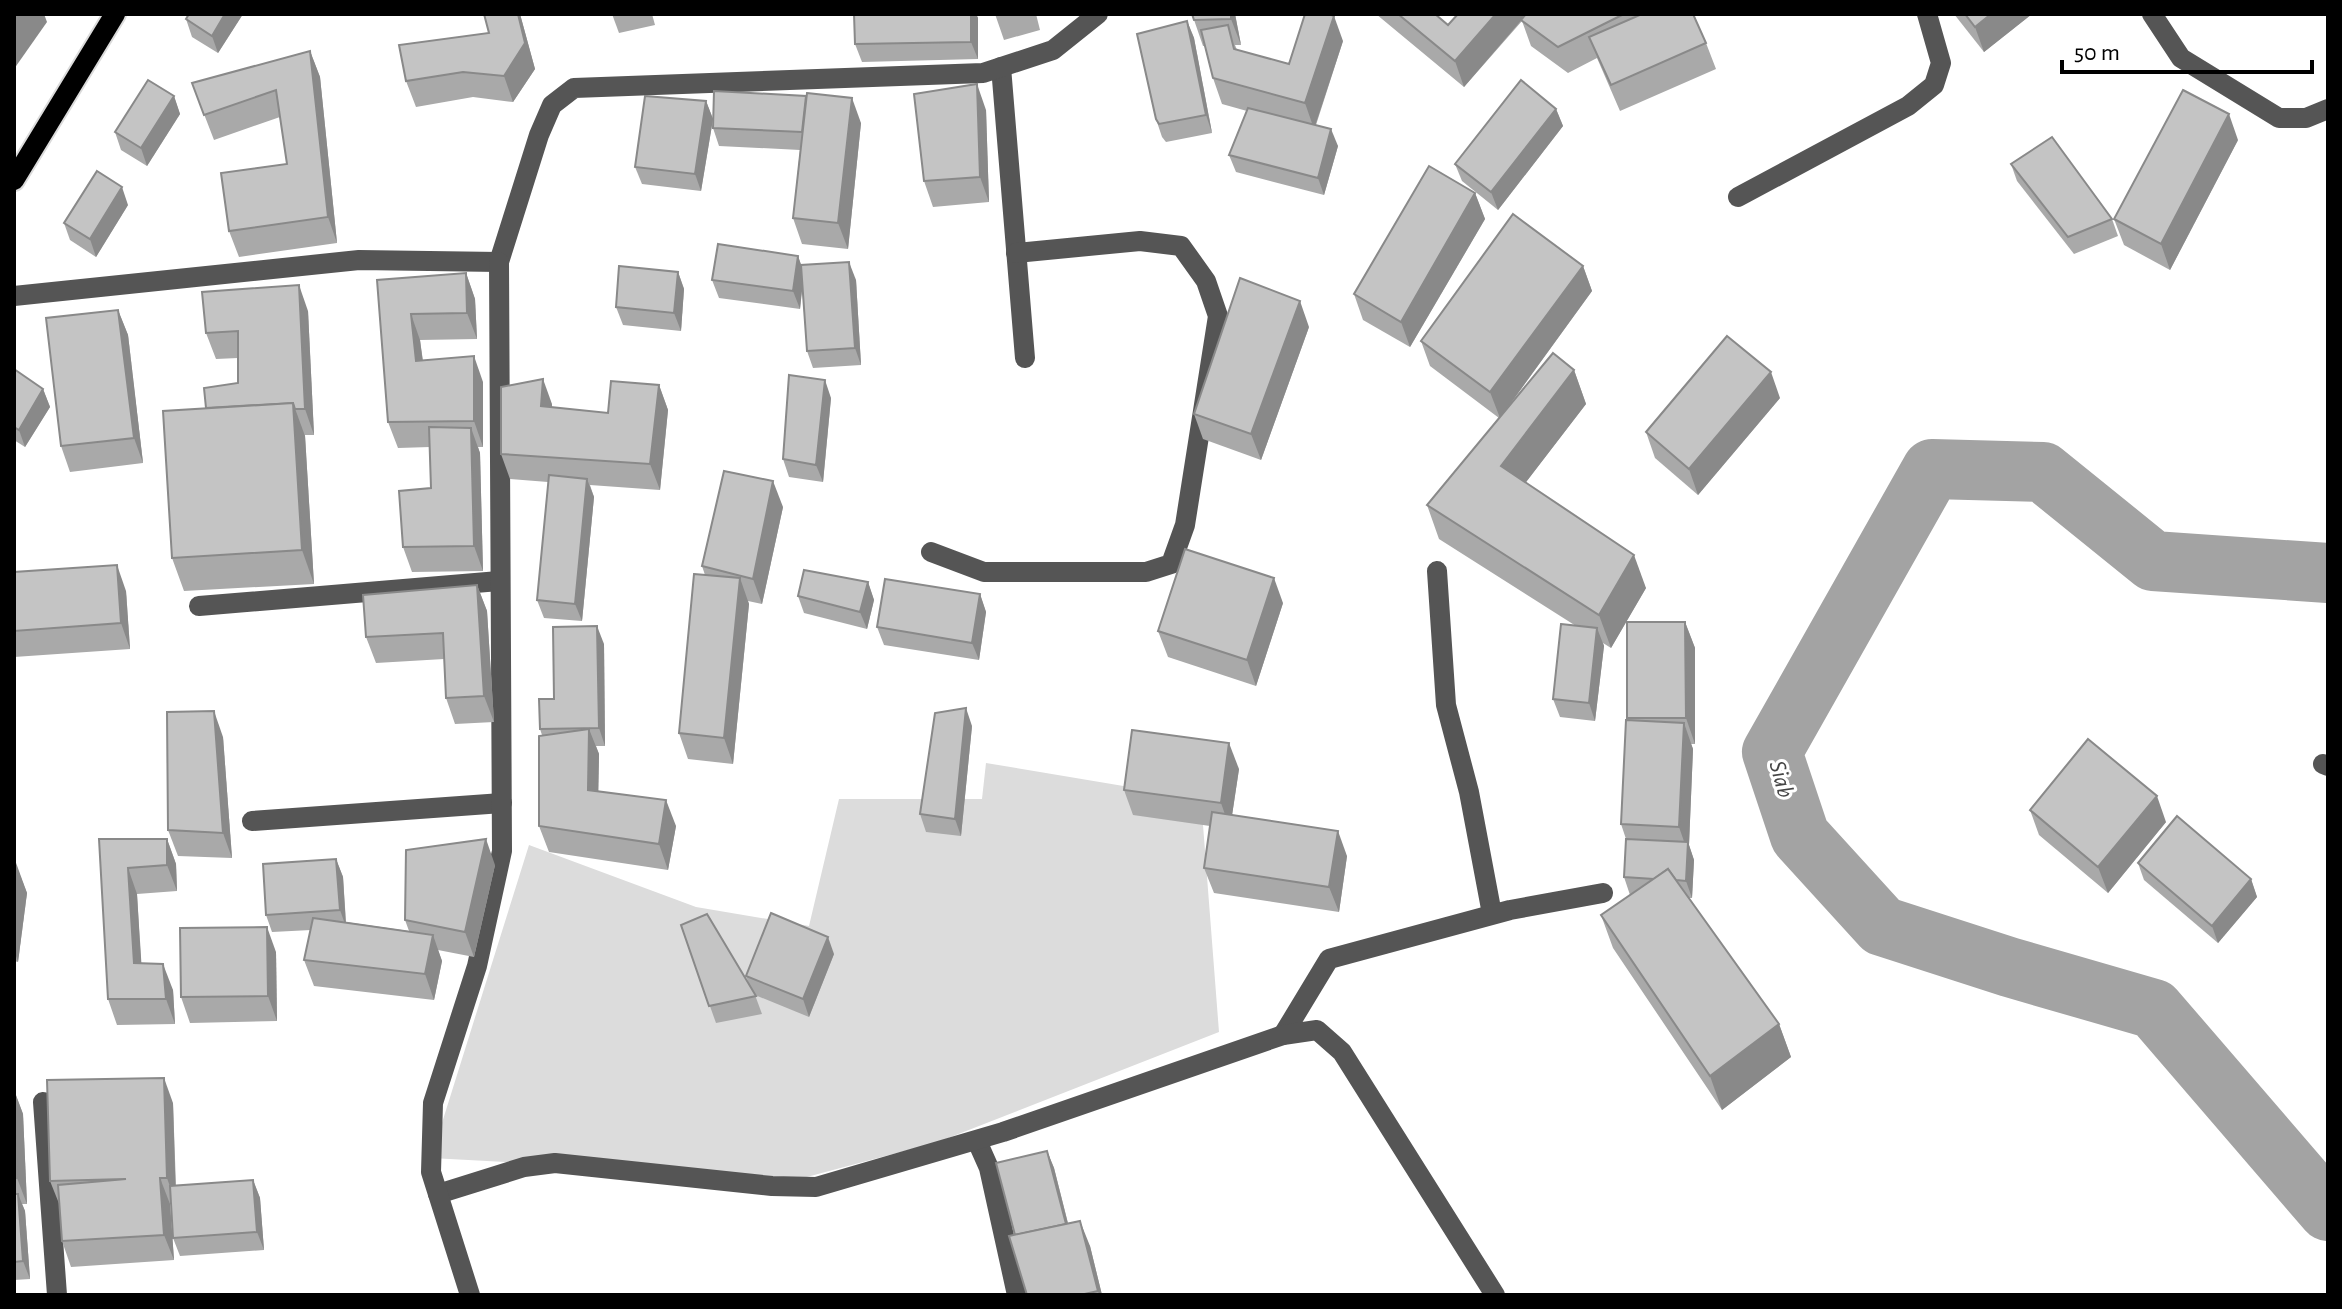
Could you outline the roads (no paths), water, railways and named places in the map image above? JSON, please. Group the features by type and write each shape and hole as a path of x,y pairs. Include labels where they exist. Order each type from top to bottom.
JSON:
{"main road":[{"path":"14,180 115,14"}],"street":[{"path":"470,1295 431,1172 433,1103 477,966 502,851 499,262 539,135 552,105 574,88 983,73 1053,50 1098,14"},
{"path":"1738,197 1908,106 1934,85 1941,63 1927,14"},
{"path":"2152,14 2181,58 2279,118 2306,118 2328,109"},
{"path":"1001,67 1025,358"},
{"path":"931,552 984,572 1146,572 1171,564 1185,525 1218,316 1206,281 1181,246 1140,241 1016,253"},
{"path":"14,296 359,260 499,262"},
{"path":"1437,571 1446,705 1469,792 1492,914"},
{"path":"199,606 499,581"},
{"path":"252,821 502,803"},
{"path":"1283,1035 1329,959 1492,914 1603,893"},
{"path":"438,1194 524,1167 555,1163 772,1186 816,1187 977,1141 1283,1035 1317,1030 1342,1052 1495,1295"},
{"path":"43,1102 57,1295"},
{"path":"977,1141 989,1168 1017,1295"}],"waterway":[{"name":"Siab","path":"2328,573 2153,561 2043,472 1932,469 1772,752 1800,836 1882,926 2154,1009 2328,1211"}]}
